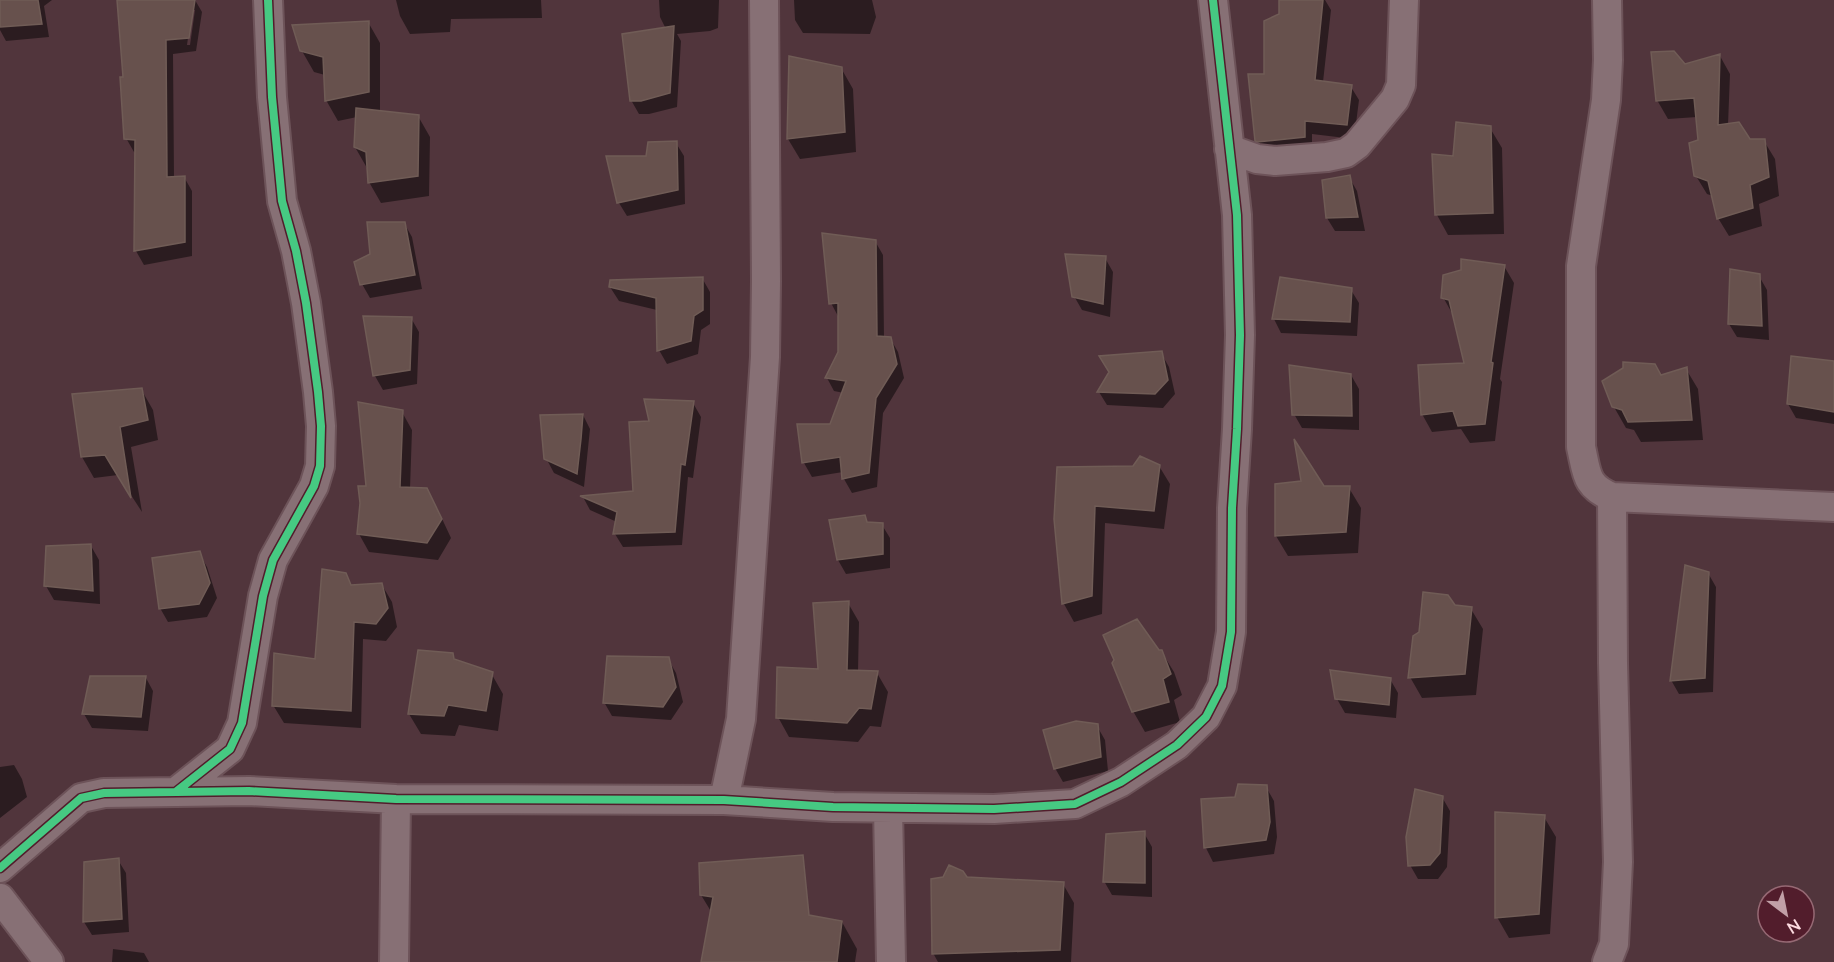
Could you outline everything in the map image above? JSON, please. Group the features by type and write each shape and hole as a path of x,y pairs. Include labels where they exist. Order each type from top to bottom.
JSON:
{"street":[{"path":"177,791 230,749 242,723 263,597 273,560 309,494 320,466 321,426 306,303 296,251 282,201 272,97 268,0"},
{"path":"724,800 741,719 765,357 764,0"},
{"path":"0,868 81,798 104,793 249,791 396,800 724,800 888,808 994,809 1075,804 1121,782 1177,745 1206,717 1222,686 1232,632 1232,508 1240,335 1237,215 1213,0"},
{"path":"1229,149 1257,159 1275,161 1327,157 1346,153 1357,145 1395,99 1401,85 1404,0"},
{"path":"1607,0 1606,100 1581,266 1581,447 1587,476 1597,491 1612,497 1834,507"},
{"path":"1607,962 1614,944 1618,862 1612,497"},
{"path":"394,962 396,800"},
{"path":"888,808 891,962"},
{"path":"0,898 49,962"}],"building":[{"path":"0,0 38,0 42,24 0,27"},
{"path":"117,0 195,0 189,38 166,40 167,177 185,176 185,242 134,251 135,140 124,139 120,77 123,77"},
{"path":"1279,0 1323,0 1315,80 1352,85 1347,125 1305,121 1305,137 1257,142 1255,141 1248,74 1264,74 1264,21 1279,14"},
{"path":"369,21 369,92 325,101 323,57 300,51 292,25"},
{"path":"674,26 670,93 641,101 630,101 622,34"},
{"path":"1674,51 1685,64 1720,54 1718,125 1739,122 1750,139 1765,139 1769,177 1750,185 1753,208 1717,219 1708,181 1694,176 1689,143 1698,140 1694,98 1656,101 1651,52"},
{"path":"789,56 842,67 845,132 787,139"},
{"path":"356,108 419,115 418,176 368,183 366,152 354,147"},
{"path":"1456,122 1491,126 1493,213 1435,215 1432,154 1453,156"},
{"path":"677,141 678,190 617,203 606,156 646,156 648,142"},
{"path":"1350,175 1358,217 1326,218 1322,180"},
{"path":"367,222 405,222 415,275 360,285 354,262 370,254"},
{"path":"822,233 876,240 877,336 891,337 897,364 876,398 869,473 842,479 840,457 802,463 797,424 830,424 846,381 825,378 838,352 838,303 829,304"},
{"path":"1065,254 1106,256 1103,304 1072,297"},
{"path":"1461,259 1505,265 1485,424 1458,426 1453,411 1421,415 1418,365 1464,363 1449,300 1441,298 1443,275 1461,270"},
{"path":"1730,269 1760,274 1762,326 1728,324"},
{"path":"703,277 703,310 694,316 691,341 657,351 656,298 609,287 610,280"},
{"path":"1280,277 1352,288 1350,322 1272,319"},
{"path":"363,316 412,317 410,370 373,376"},
{"path":"1162,351 1168,380 1155,394 1097,392 1109,372 1099,356"},
{"path":"1791,356 1834,361 1834,412 1787,404"},
{"path":"1623,362 1655,364 1661,375 1687,367 1692,420 1628,422 1622,410 1612,407 1602,381 1623,368"},
{"path":"1289,365 1351,374 1352,416 1292,415"},
{"path":"142,388 148,420 120,427 131,498 105,455 81,457 72,394"},
{"path":"644,399 694,401 685,465 681,464 675,532 613,534 617,512 580,496 633,491 629,422 649,421"},
{"path":"358,402 403,410 400,487 427,488 442,519 427,543 357,534 360,503 358,486 366,486"},
{"path":"583,414 577,474 544,459 540,415"},
{"path":"1294,439 1324,486 1350,486 1346,532 1275,536 1275,484 1301,481"},
{"path":"1140,456 1160,465 1154,511 1095,506 1092,596 1062,604 1054,519 1057,467 1133,466"},
{"path":"865,515 867,522 883,523 883,554 837,560 829,520"},
{"path":"91,544 93,591 44,586 46,546"},
{"path":"200,551 210,583 199,604 159,609 152,558"},
{"path":"1685,565 1709,572 1705,678 1670,681"},
{"path":"322,569 346,573 351,585 382,583 388,608 376,624 354,622 351,711 272,706 274,653 315,659"},
{"path":"1423,592 1448,595 1455,605 1472,607 1465,674 1408,678 1413,636 1419,632"},
{"path":"849,601 847,670 878,671 871,709 859,708 847,723 776,718 777,667 818,669 813,603"},
{"path":"1137,619 1159,650 1162,650 1171,674 1163,679 1169,702 1132,712 1103,635"},
{"path":"418,650 453,653 454,659 493,672 486,711 448,705 444,716 408,714"},
{"path":"607,656 669,657 676,687 663,707 603,703"},
{"path":"1330,670 1391,678 1389,705 1335,699"},
{"path":"90,676 146,676 141,717 82,714"},
{"path":"1076,721 1098,724 1101,757 1054,769 1043,730"},
{"path":"1238,784 1267,785 1270,822 1266,840 1204,848 1201,799 1235,797"},
{"path":"1415,789 1443,796 1440,853 1430,865 1408,866 1406,837"},
{"path":"1495,812 1545,815 1539,914 1495,918"},
{"path":"1145,831 1145,883 1103,882 1106,834"},
{"path":"803,855 809,915 842,921 837,962 701,962 713,897 700,895 699,863"},
{"path":"119,858 122,919 83,922 84,862"},
{"path":"949,865 963,871 967,877 1064,882 1060,950 932,954 931,879 943,877"}],"cycle path":[{"path":"177,791 230,749 242,723 263,596 273,560 314,486 320,466 321,426 306,303 296,251 282,201 272,97 268,0"},
{"path":"0,868 81,798 104,793 249,791 396,799 724,800 833,807 994,809 1075,804 1121,782 1177,745 1206,717 1222,686 1231,632 1232,508 1240,335 1237,215 1213,0"}]}
